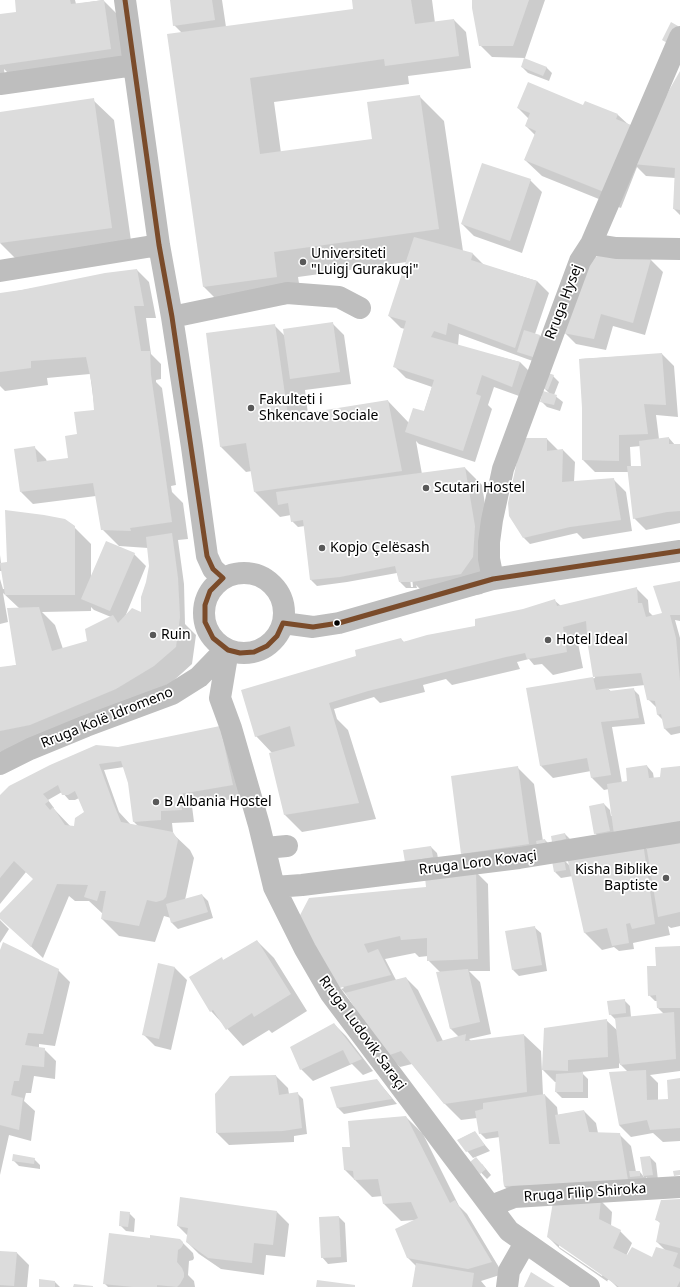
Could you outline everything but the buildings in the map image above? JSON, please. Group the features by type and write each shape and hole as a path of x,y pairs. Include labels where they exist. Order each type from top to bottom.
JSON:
{"street":[{"path":"125,0 159,244 172,317 207,556 214,569 223,578"},
{"name":"Rruga Hysej","path":"493,579 489,559 489,542 503,469 580,261 591,244 680,37"},
{"path":"0,84 134,66"},
{"path":"0,271 159,244"},
{"path":"591,244 616,248 680,249"},
{"path":"172,317 287,293 340,297 360,308"},
{"path":"283,623 313,627 339,623 493,579 680,551"},
{"path":"238,573 254,574 268,580 278,592 284,607 283,623 277,636 267,646 254,652 240,653 227,649 213,638 205,622 205,605 210,591 223,578 238,573"},
{"name":"Rruga Kolë Idromeno","path":"0,764 30,749 86,726 172,694 199,677 227,649"},
{"name":"Rruga Ludovik Saraçi","path":"227,649 220,698 276,847 274,887 305,949 331,994 491,1206 508,1231 590,1287"},
{"name":"Rruga Loro Kovaçi","path":"274,887 519,858 680,832"},
{"name":"Rruga Filip Shiroka","path":"491,1206 514,1197 680,1187"},
{"path":"507,1287 509,1271 525,1243"}],"transit line":[{"path":"125,0 159,245 172,317 207,556 213,569 223,578 210,591 205,605 205,622 213,638 228,650 240,653 254,652 267,646 277,636 283,623 313,627 339,623 493,579 680,551"}],"place":[{"name":"Universiteti \"Luigj Gurakuqi\"","path":"303,262"},
{"name":"Fakulteti i Shkencave Sociale","path":"251,408"},
{"name":"Scutari Hostel","path":"426,488"},
{"name":"Kopjo Çelësash","path":"322,548"},
{"name":"Ruin","path":"153,635"},
{"name":"Hotel Ideal","path":"548,640"},
{"name":"B Albania Hostel","path":"156,802"},
{"name":"Kisha Biblike Baptiste","path":"666,878"}]}
